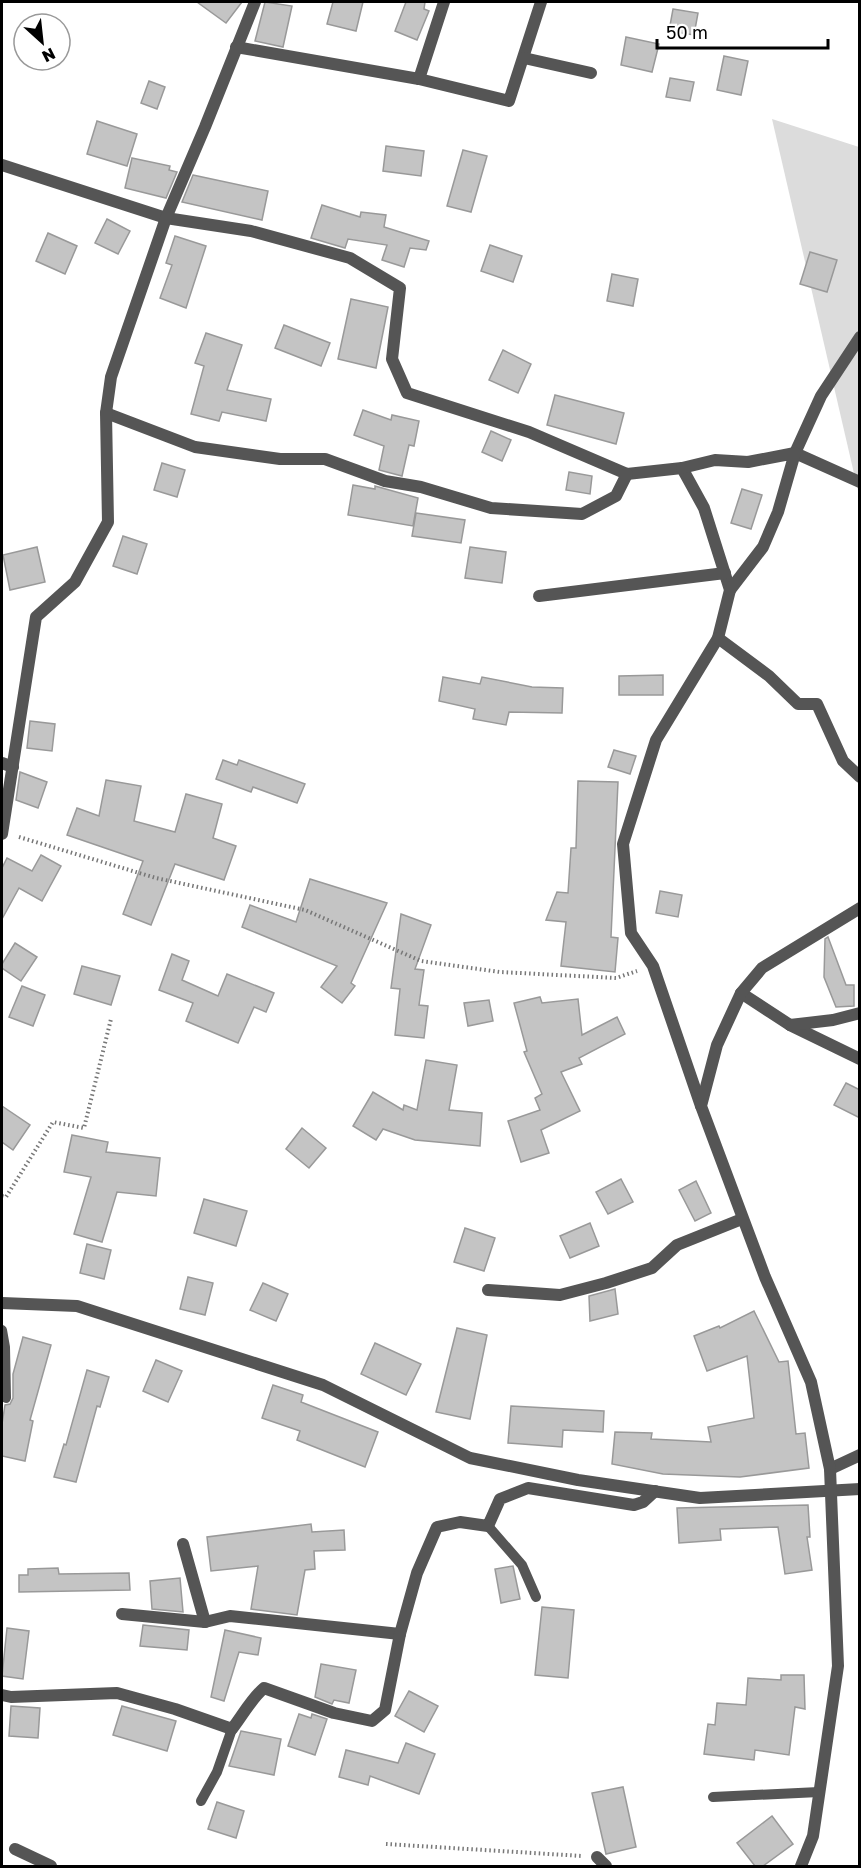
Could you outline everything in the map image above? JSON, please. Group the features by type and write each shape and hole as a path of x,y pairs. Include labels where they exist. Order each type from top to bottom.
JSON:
{"street":[{"path":"3,833 8,765 36,617 75,582 108,522 106,413 111,376 166,218 255,2"},
{"path":"419,79 444,2"},
{"path":"236,48 419,79 510,101 541,2"},
{"path":"524,58 591,73"},
{"path":"2,165 166,218 251,231 350,258 400,288 392,359 407,393 529,432 627,474 682,468 715,460 747,462 795,453 860,482"},
{"path":"801,1866 813,1836 838,1666 830,1469 811,1382 742,1219 653,966 630,933 623,844 656,740 718,638 730,590 763,547 778,512 795,453 821,396 860,338"},
{"path":"106,413 195,447 280,459 326,459 385,481 420,488 491,508 582,514 616,496 627,474"},
{"path":"682,468 704,508 730,590"},
{"path":"539,596 725,573"},
{"path":"718,638 769,676 798,704 817,704 843,761 860,777"},
{"path":"701,1106 717,1045 741,993 762,968 860,908"},
{"path":"741,993 790,1025 860,1059"},
{"path":"790,1025 833,1020 860,1013"},
{"path":"488,1290 560,1295 606,1283 652,1268 677,1245 742,1219"},
{"path":"2,1303 78,1306 324,1385 470,1458 700,1498 860,1489"},
{"path":"830,1469 860,1455"},
{"path":"2,1695 11,1697 117,1693 175,1709 232,1729 249,1708 253,1697 264,1688 334,1713 372,1721 385,1710 400,1634 417,1573 437,1527 460,1522 488,1526 500,1499 528,1488 634,1505 643,1502 655,1491"},
{"path":"183,1544 201,1598 205,1622"},
{"path":"122,1614 205,1622 230,1616 400,1634"},
{"path":"15,1850 51,1866"}],"lane":[{"path":"2,1330 5,1347 6,1398"},
{"path":"488,1526 522,1565 536,1597"},
{"path":"201,1802 217,1772 232,1729"},
{"path":"713,1797 819,1792"}],"path":[{"path":"3,833 156,878 305,910 421,961 500,972 616,978 653,966"},
{"path":"2,1196 6,1197 53,1122 84,1128 111,1019"},
{"path":"386,1844 602,1862"}],"shaded area":[{"path":"772,119 859,147 859,495"}],"building":[{"path":"197,2 242,2 226,23"},
{"path":"265,2 292,6 283,47 255,41"},
{"path":"333,2 363,2 356,31 327,24"},
{"path":"406,2 425,2 424,9 429,11 417,40 395,31"},
{"path":"673,9 698,13 694,35 669,31"},
{"path":"626,37 659,44 652,72 621,65"},
{"path":"724,56 748,61 741,95 717,90"},
{"path":"670,78 694,82 690,101 666,97"},
{"path":"149,81 165,87 157,109 141,103"},
{"path":"97,121 137,134 127,166 87,154"},
{"path":"386,146 424,151 421,176 383,171"},
{"path":"463,150 487,156 471,212 447,206"},
{"path":"132,158 170,166 169,170 177,172 166,198 125,188"},
{"path":"193,175 268,191 262,220 182,202"},
{"path":"322,205 360,217 361,212 386,215 384,227 429,241 426,250 410,248 404,267 382,260 387,245 348,239 345,248 311,238"},
{"path":"107,219 130,231 118,254 95,243"},
{"path":"48,233 77,246 65,274 36,261"},
{"path":"175,236 206,246 186,308 160,298 172,265 166,263"},
{"path":"490,245 522,256 513,282 481,271"},
{"path":"810,252 837,260 827,292 800,284"},
{"path":"612,274 638,279 633,306 607,301"},
{"path":"351,299 388,307 376,368 338,359"},
{"path":"284,325 330,343 321,366 275,348"},
{"path":"206,333 242,345 227,390 271,399 266,421 222,412 219,421 191,414 204,366 195,363"},
{"path":"503,350 531,364 518,393 489,380"},
{"path":"555,395 624,413 616,444 547,425"},
{"path":"363,410 391,420 392,415 419,421 414,446 409,445 402,476 379,470 384,446 354,435"},
{"path":"491,431 511,440 502,461 482,452"},
{"path":"162,463 185,470 177,497 154,490"},
{"path":"569,472 592,476 590,494 566,490"},
{"path":"353,485 375,489 375,486 418,498 413,526 348,515"},
{"path":"742,489 762,495 751,529 731,523"},
{"path":"416,513 465,520 461,543 412,536"},
{"path":"123,536 147,544 137,574 113,566"},
{"path":"37,547 45,582 10,590 3,555"},
{"path":"470,547 506,552 502,583 465,578"},
{"path":"663,675 663,695 619,695 619,676"},
{"path":"443,677 480,684 482,677 532,687 563,688 562,713 509,712 506,725 473,719 475,709 439,701"},
{"path":"30,721 55,724 52,751 27,748"},
{"path":"614,750 636,756 630,774 608,767"},
{"path":"223,760 237,765 239,760 305,784 297,803 253,787 251,792 216,779"},
{"path":"20,772 47,782 38,808 16,800"},
{"path":"106,780 141,786 134,821 175,832 186,794 222,804 213,838 236,846 224,880 175,864 151,925 123,914 143,861 67,835 77,808 99,816"},
{"path":"578,781 618,782 611,937 618,938 615,972 561,966 566,922 546,920 557,892 568,893 571,848 576,848"},
{"path":"41,855 61,866 42,901 19,888 2,919 2,868 7,858 32,871"},
{"path":"310,879 387,903 351,983 355,986 342,1003 321,987 337,966 242,927 250,905 296,922"},
{"path":"660,891 682,895 678,917 656,913"},
{"path":"401,914 431,925 415,969 424,970 419,1005 428,1006 424,1038 395,1035 400,989 391,988"},
{"path":"828,937 846,985 854,985 854,1006 836,1007 824,977 825,939"},
{"path":"15,943 37,957 21,981 2,968 2,964"},
{"path":"172,954 189,961 182,980 218,996 227,974 274,993 266,1012 254,1007 238,1043 186,1021 193,1003 159,990"},
{"path":"82,966 120,976 111,1005 74,994"},
{"path":"22,986 45,995 33,1026 9,1017"},
{"path":"540,997 542,1003 578,999 582,1035 617,1017 625,1034 579,1058 582,1064 561,1072 580,1111 541,1130 549,1153 521,1162 508,1121 540,1110 535,1098 542,1094 524,1052 527,1051 514,1003"},
{"path":"489,1000 493,1021 468,1026 464,1003"},
{"path":"426,1060 457,1065 449,1110 482,1113 480,1146 415,1140 383,1129 376,1140 353,1126 373,1092 403,1110 404,1105 417,1110"},
{"path":"846,1083 860,1090 860,1118 834,1105"},
{"path":"2,1106 30,1125 13,1150 2,1142"},
{"path":"302,1128 326,1148 309,1168 286,1149"},
{"path":"72,1135 108,1142 106,1152 160,1158 156,1196 117,1192 102,1242 74,1234 91,1177 64,1172"},
{"path":"621,1179 633,1202 608,1214 596,1192"},
{"path":"696,1181 711,1213 695,1221 679,1190"},
{"path":"204,1199 247,1211 236,1246 194,1233"},
{"path":"590,1223 599,1246 570,1258 560,1236"},
{"path":"465,1228 495,1238 484,1271 454,1262"},
{"path":"87,1244 111,1250 104,1279 80,1273"},
{"path":"188,1277 213,1283 205,1315 180,1309"},
{"path":"263,1283 288,1294 276,1321 250,1310"},
{"path":"615,1289 618,1314 590,1321 589,1296"},
{"path":"754,1311 779,1362 788,1361 796,1434 805,1433 809,1468 740,1477 663,1474 612,1464 615,1432 652,1433 651,1439 711,1442 708,1427 754,1418 747,1356 707,1371 694,1336 719,1326 720,1328"},
{"path":"457,1328 487,1335 470,1419 436,1412"},
{"path":"23,1337 51,1345 30,1420 33,1421 25,1461 2,1456 2,1424 5,1405 10,1404 13,1398 13,1374"},
{"path":"375,1343 421,1364 406,1395 361,1374"},
{"path":"156,1360 182,1371 168,1402 143,1391"},
{"path":"87,1370 109,1377 100,1407 97,1406 76,1482 54,1477 64,1444 66,1445"},
{"path":"273,1385 303,1395 301,1402 378,1432 365,1467 297,1440 300,1431 262,1418"},
{"path":"511,1406 604,1411 603,1432 563,1430 562,1447 508,1443"},
{"path":"808,1505 810,1537 807,1537 812,1570 785,1574 778,1527 720,1529 721,1540 679,1543 677,1508"},
{"path":"311,1524 312,1532 344,1530 345,1550 314,1551 315,1569 305,1570 297,1615 251,1609 258,1566 211,1571 207,1537"},
{"path":"513,1566 520,1599 501,1603 495,1569"},
{"path":"58,1568 59,1574 129,1573 130,1590 19,1592 19,1575 28,1575 28,1569"},
{"path":"180,1578 183,1612 152,1609 150,1581"},
{"path":"542,1607 574,1610 568,1678 535,1675"},
{"path":"143,1625 189,1630 187,1650 140,1646"},
{"path":"7,1628 29,1631 23,1679 2,1676"},
{"path":"225,1630 261,1638 258,1655 239,1652 224,1701 211,1697"},
{"path":"321,1664 356,1670 349,1703 334,1700 332,1704 315,1697"},
{"path":"781,1675 804,1675 805,1709 795,1707 789,1755 755,1750 754,1760 704,1754 708,1724 715,1725 717,1703 746,1705 748,1678 781,1680"},
{"path":"409,1691 438,1706 424,1732 395,1716"},
{"path":"11,1706 40,1708 38,1738 9,1736"},
{"path":"122,1706 176,1721 167,1751 113,1735"},
{"path":"299,1714 311,1718 312,1714 327,1719 315,1755 288,1746"},
{"path":"241,1731 281,1739 274,1775 229,1766"},
{"path":"406,1743 435,1754 419,1794 370,1776 368,1785 339,1777 346,1750 398,1763"},
{"path":"623,1787 636,1847 606,1854 592,1793"},
{"path":"217,1802 244,1811 236,1838 208,1829"},
{"path":"772,1816 793,1844 763,1866 755,1866 737,1843"}]}
